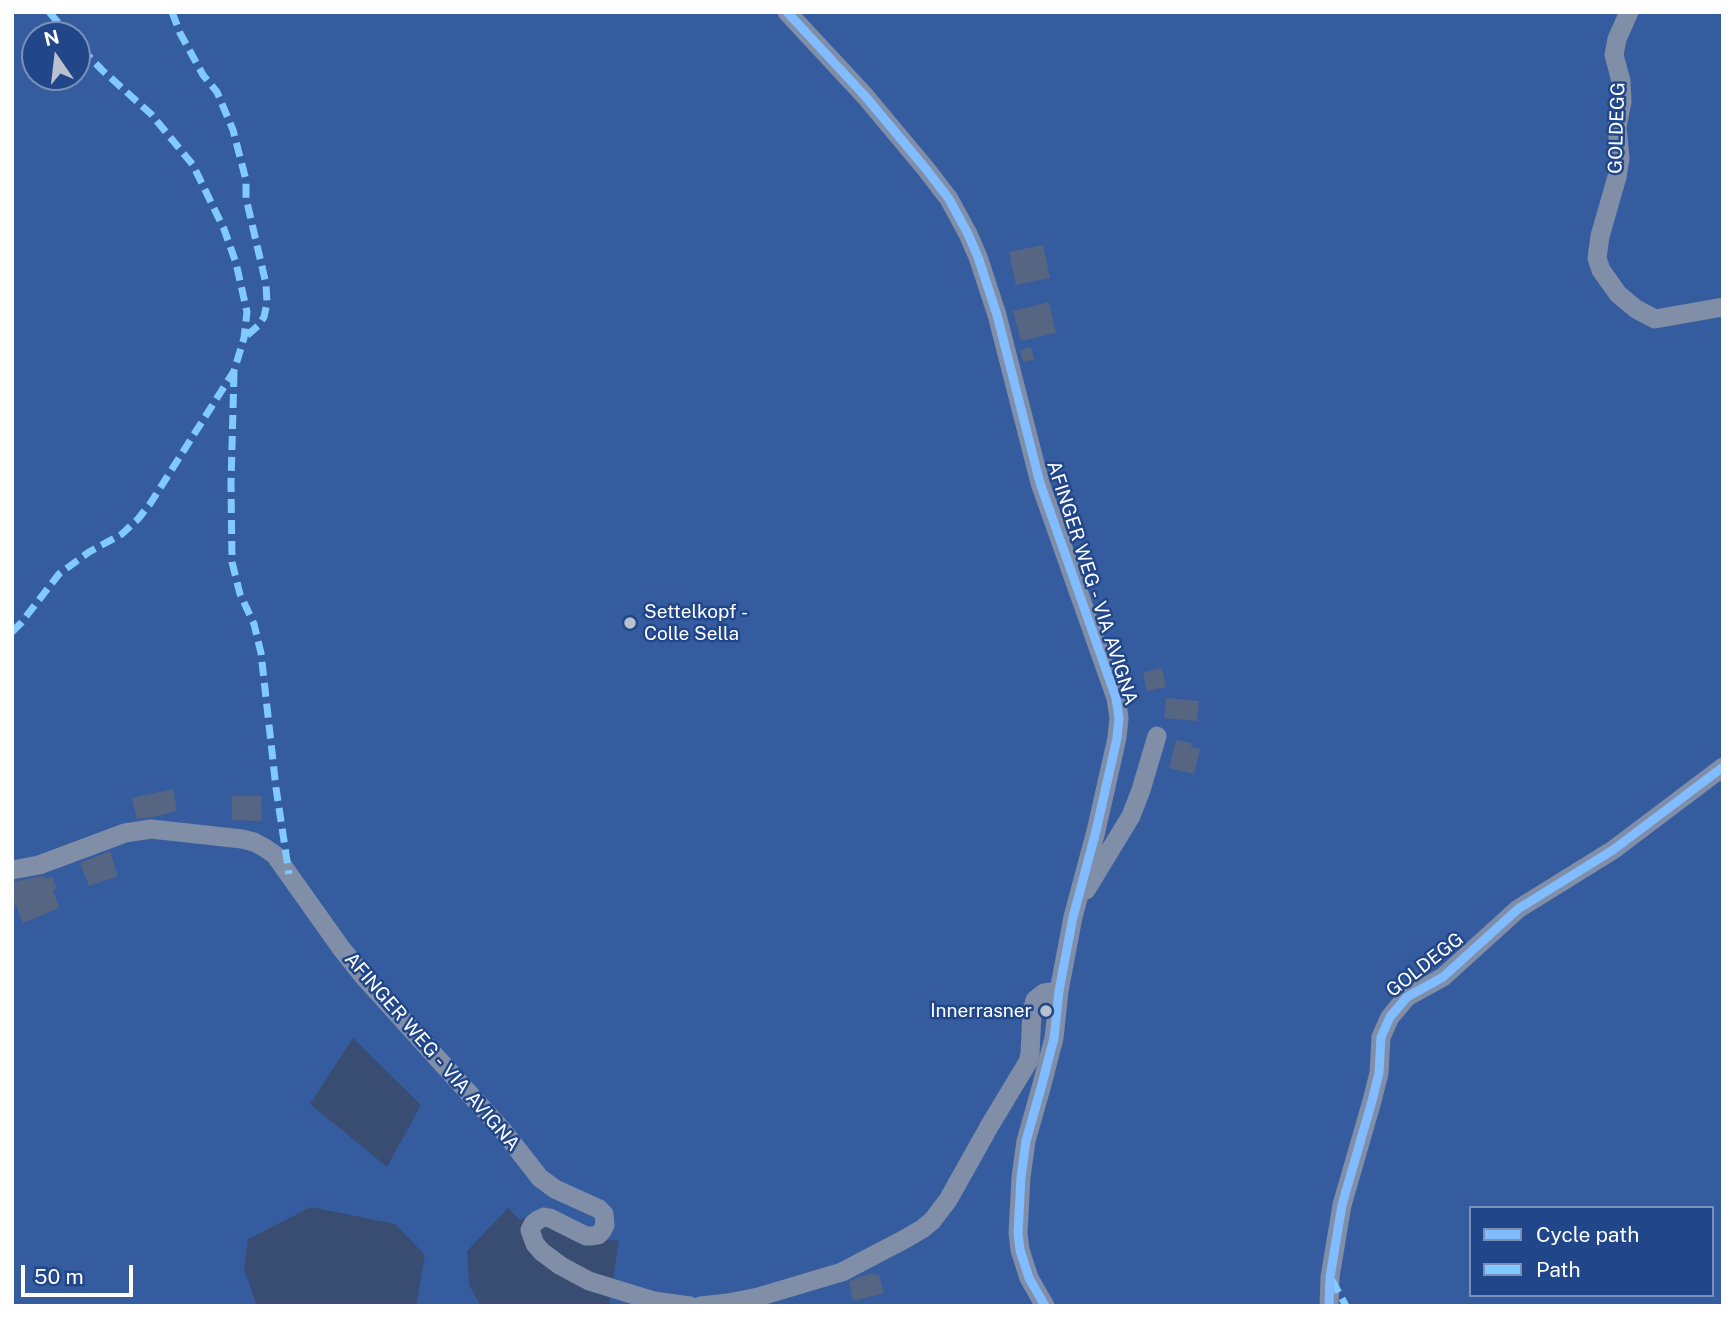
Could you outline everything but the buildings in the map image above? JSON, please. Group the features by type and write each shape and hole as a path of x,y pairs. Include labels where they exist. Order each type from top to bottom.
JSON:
{"street":[{"name":"AFINGER WEG - VIA AVIGNA","path":"787,12 865,96 941,189 956,211 973,245 997,315 1040,483 1116,698 1119,718 1117,738 1073,918 1059,991 1054,1038 1026,1141 1021,1177 1018,1233 1029,1278 1045,1306"},
{"name":"GOLDEGG","path":"1629,12 1617,39 1614,55 1621,81 1622,102 1617,127 1620,158 1600,236 1598,258 1601,270 1618,294 1636,309 1655,319 1723,307"},
{"path":"1073,918 1086,891 1131,817 1157,736"},
{"name":"GOLDEGG","path":"1329,1306 1330,1277 1342,1205 1373,1101 1381,1037 1390,1017 1407,997 1443,977 1518,909 1613,850 1723,767"},
{"name":"AFINGER WEG - VIA AVIGNA","path":"12,870 39,865 125,833 151,829 242,839 265,848 275,855 365,976 504,1132 540,1178 555,1189 594,1206 604,1214 605,1225 602,1231 592,1237 550,1218 538,1220 530,1230 535,1244 542,1252 589,1281 654,1301 690,1306"},
{"path":"701,1306 758,1297 842,1272 905,1239 932,1221 948,1200 1028,1062 1035,1000 1044,993 1059,991"}],"shaded area":[{"path":"12,12 1723,12 1723,1306 609,1306 619,1240 594,1241 530,1215 520,1220 508,1208 467,1251 469,1285 481,1306 416,1306 425,1255 395,1224 311,1207 248,1239 244,1270 257,1306 12,1306","holes":["353,1038 421,1105 387,1167 310,1104"]}],"marked path":[{"path":"49,12 57,21"},
{"path":"172,12 203,75 217,92 233,130 246,180 246,198 266,284 267,303 259,325 244,338"},
{"path":"12,632 59,574 89,552 122,534 150,504 234,371 244,338 247,312 236,263 224,229 193,165 151,114 91,59"},
{"path":"234,373 232,562 240,594 254,624 261,653 289,874"},
{"path":"1332,1280 1346,1306"}],"cycle path":[{"path":"787,12 865,96 926,169 949,199 968,234 997,315 1040,483 1116,698 1119,718 1117,738 1073,917 1059,991 1054,1038 1026,1141 1021,1177 1018,1233 1020,1250 1029,1278 1045,1306"},
{"path":"1329,1306 1330,1277 1342,1205 1379,1073 1381,1037 1390,1017 1407,997 1443,977 1518,909 1613,850 1723,767"}],"place":[{"name":"Settelkopf - Colle Sella","path":"630,623"},
{"name":"Innerrasner","path":"1046,1011"}]}
